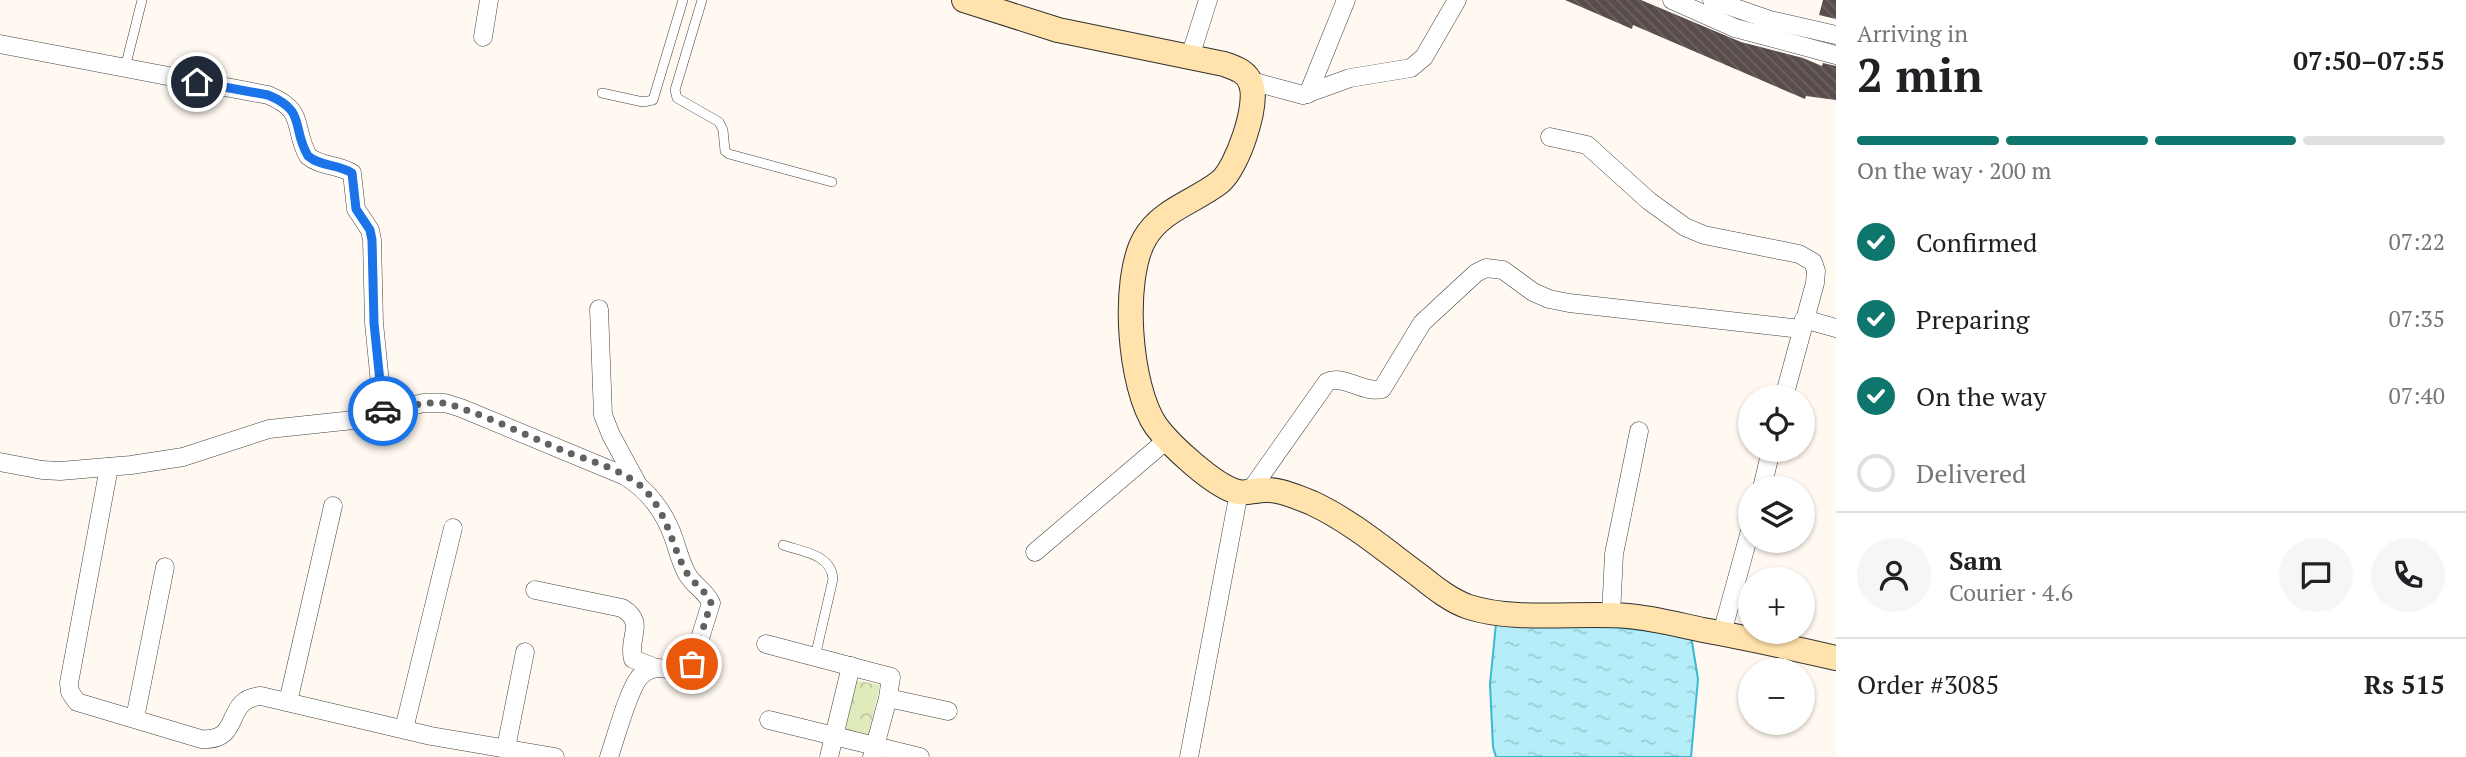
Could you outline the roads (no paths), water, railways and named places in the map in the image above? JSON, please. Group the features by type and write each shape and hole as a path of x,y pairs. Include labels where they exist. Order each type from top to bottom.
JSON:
{"street":[{"path":"483,37 489,0"},
{"path":"964,0 1014,8 1058,30 1237,69 1251,81 1297,95 1308,94 1350,78 1402,71 1417,65 1457,0"},
{"path":"1190,57 1208,0"},
{"path":"1308,94 1346,0"},
{"path":"1672,0 1735,28 1836,55"},
{"path":"1712,0 1751,14 1836,35"},
{"path":"0,44 268,95 293,111 308,156 322,164 352,173 356,209 370,230 374,323 383,413"},
{"path":"1251,81 1251,107 1236,161 1220,181 1150,229 1136,259 1131,295 1131,333 1138,384 1155,424 1183,455 1213,479 1244,491 1269,489 1312,503 1374,542 1443,594 1471,608 1497,613 1611,615 1653,620 1836,658"},
{"path":"1550,136 1587,145 1649,201 1685,227 1704,235 1809,258 1815,266 1816,276 1787,385"},
{"path":"1189,757 1244,491 1327,382 1340,380 1370,390 1382,389 1422,323 1468,279 1486,268 1503,270 1533,292 1569,303 1836,328"},
{"path":"535,590 622,608 632,614 635,623 631,652 633,659 679,673 692,664 711,603 709,597 691,581 666,521 651,497 637,483 603,415 599,309"},
{"path":"0,462 42,470 108,467 183,457 269,429 363,419 424,403 445,403 637,483"},
{"path":"1611,615 1614,554 1639,431"},
{"path":"1035,552 1168,439"},
{"path":"108,467 69,682 70,692 77,702 214,740 228,730 240,703 261,696 430,736 555,757"},
{"path":"288,702 333,506"},
{"path":"404,729 453,528"},
{"path":"1722,633 1744,553"},
{"path":"135,718 165,568"},
{"path":"766,644 891,677 873,751"},
{"path":"506,748 525,652"},
{"path":"829,757 851,666"},
{"path":"609,757 638,679 656,668"},
{"path":"888,698 948,710"},
{"path":"769,720 834,735 873,751 920,757"}],"lane":[{"path":"125,68 142,0"},
{"path":"602,93 643,102 653,100 683,0"},
{"path":"702,0 676,90 677,98 719,122 723,130 725,151 729,154 832,182"},
{"path":"783,545 820,557 830,565 832,571 833,579 815,657"}],"water":[{"path":"1497,613 1691,636 1698,679 1691,757 1496,757 1493,747 1490,684"}]}
